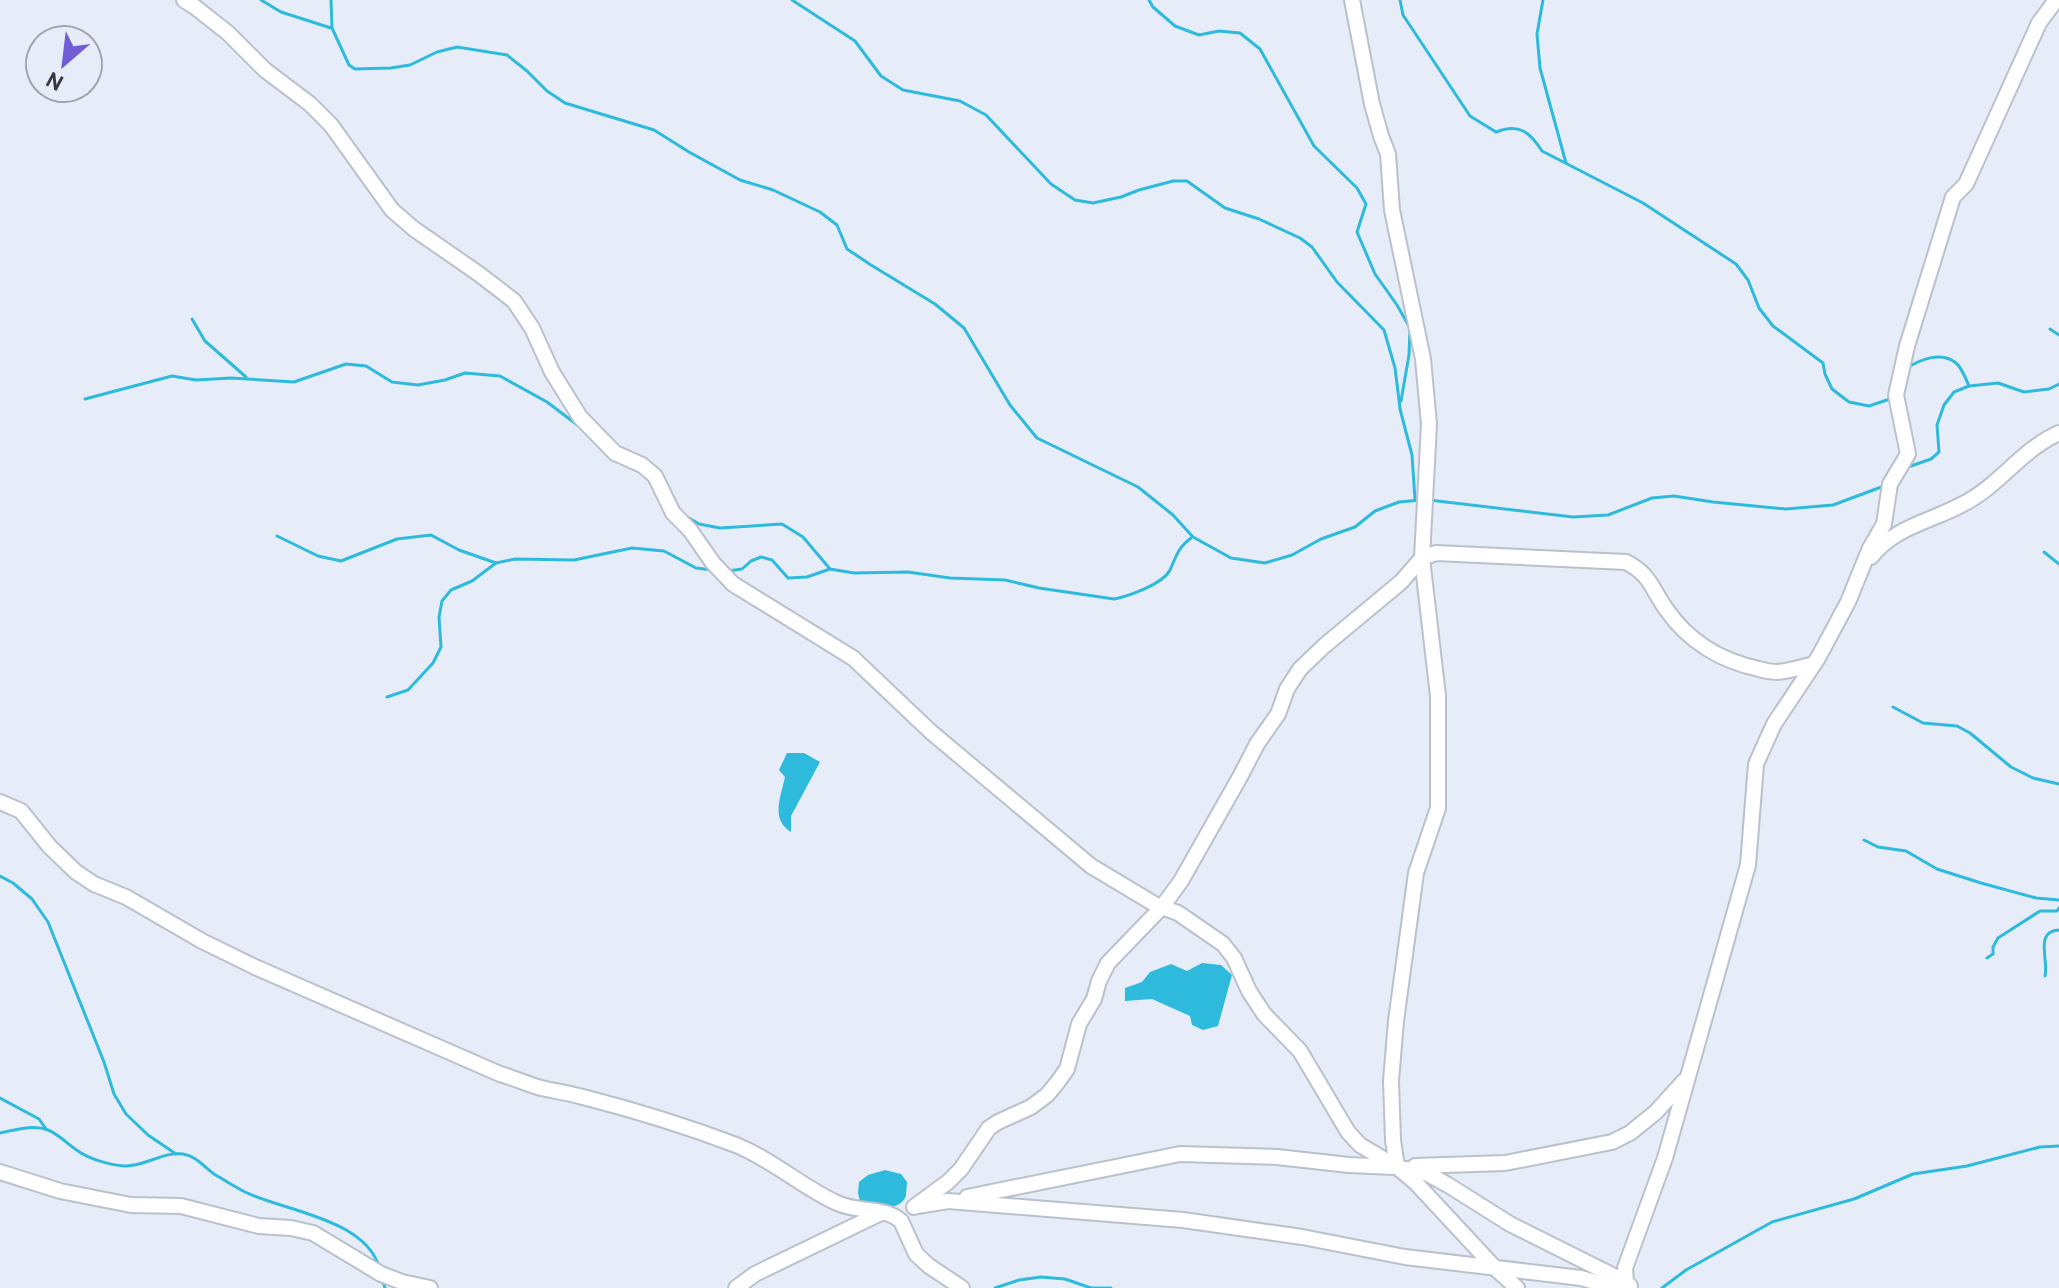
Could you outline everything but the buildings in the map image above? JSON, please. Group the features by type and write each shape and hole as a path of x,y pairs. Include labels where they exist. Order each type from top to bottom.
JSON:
{"street":[{"path":"184,0 228,33 265,70 310,104 331,125 392,210 514,301 580,417 615,453 642,465 655,476 673,513 733,584 853,658 931,732 1091,866 1178,913 1223,944 1234,958 1264,1014 1300,1051 1348,1132 1360,1145 1397,1167 1416,1183 1517,1288"},
{"path":"1352,0 1372,104 1388,154 1392,210 1423,359 1429,424 1422,558 1438,696 1438,808 1416,873 1396,1021 1391,1081 1397,1167"},
{"path":"1625,1286 1625,1268 1665,1158 1748,865 1756,764 1774,724 1814,664 1848,602 1870,548 1884,524 1890,484 1908,454 1896,395 1907,346 1953,197 1966,184 2039,23 2056,0"},
{"path":"1862,568 1879,546 1914,524 1964,504 2041,441 2059,433"},
{"path":"914,1207 961,1169 989,1128 1031,1107 1057,1083 1067,1069 1079,1024 1094,999 1108,963 1162,907 1181,881 1257,744 1278,714 1287,689 1300,669 1401,582 1422,558 1436,553 1626,562 1647,577 1680,626 1713,653 1774,673 1814,664"},
{"path":"0,802 21,811 50,847 76,872 94,884 126,897 202,941 255,967 500,1074 581,1096 737,1146 779,1167 839,1205 853,1210 886,1212 901,1221 916,1254 962,1288"},
{"path":"736,1288 755,1274 886,1212 1180,1154 1277,1157 1397,1167 1505,1163 1612,1142 1630,1133 1656,1112 1687,1078"},
{"path":"1397,1167 1428,1174 1510,1224 1625,1286"},
{"path":"0,1172 60,1191 131,1205 181,1206 259,1226 313,1233 381,1274 430,1288"},
{"path":"948,1201 1183,1220 1302,1237 1405,1257 1625,1286"}],"water":[{"path":"787,753 804,753 820,762 791,816 791,832 779,814 785,777 779,770"},
{"path":"1202,963 1221,965 1232,975 1218,1026 1203,1030 1192,1025 1190,1016 1152,999 1125,1001 1125,988 1142,982 1150,972 1171,964 1187,971"},
{"path":"885,1170 901,1174 907,1182 903,1201 885,1208 860,1202 859,1182 868,1175"}],"waterway":[{"path":"261,0 281,12 331,28"},
{"path":"331,0 332,28 349,65 355,69 410,65 437,52 457,47 507,55 565,103 654,130 740,180 773,190 820,212 837,225 847,249 935,304 964,328 1010,405 1037,438 1138,487 1173,515 1193,537 1231,558 1265,563 1292,555 1321,539 1355,527 1375,511 1399,502 1421,500"},
{"path":"792,0 855,41 881,76 903,90 960,101 986,115 1051,184 1075,200 1093,203 1173,181 1187,181 1225,208 1259,219 1300,238 1312,247 1337,282 1384,330 1395,368 1400,408"},
{"path":"1149,0 1175,26 1199,35 1219,31 1240,33 1260,49 1314,146 1357,188 1366,204 1357,232 1375,274 1410,328 1401,401"},
{"path":"1400,0 1403,15 1470,116 1496,132 1511,128 1523,131 1542,151 1643,203 1736,264 1748,280 1759,308 1773,326 1823,363 1832,389 1849,402 1869,406 1890,399"},
{"path":"1543,0 1537,34 1540,68 1566,163"},
{"path":"192,319 205,341 246,377"},
{"path":"2050,329 2059,335"},
{"path":"1907,368 1925,359 1944,357 1958,365 1969,386"},
{"path":"85,399 172,376 196,380 231,378 294,382 346,364 366,366 392,382 418,385 465,373 500,376 547,402 584,430"},
{"path":"1908,467 1931,459 1939,452 1937,425 1944,405 1954,392 1969,386 1998,383 2024,392 2049,389 2059,384"},
{"path":"1400,409 1412,455 1415,500"},
{"path":"666,483 673,498"},
{"path":"1429,500 1573,517 1608,515 1652,498 1674,496 1786,509 1833,505 1884,486"},
{"path":"682,514 699,524 720,528 782,524 803,537 830,569 854,573 908,572 950,578 1005,580 1114,599 1160,580 1191,538"},
{"path":"277,536 318,556 341,561 397,539 431,535 459,550 496,563 515,559 574,560 632,548 664,551 696,568 712,570"},
{"path":"2044,552 2059,564"},
{"path":"728,571 742,569 761,557 772,560 788,578 807,577 830,569"},
{"path":"387,697 408,690 433,663 441,647 439,617 442,601 451,590 472,581 496,563"},
{"path":"1893,707 1923,723 1957,726 2011,767 2033,778 2059,784"},
{"path":"1864,840 1878,847 1906,851 1937,869 1981,883 2036,898 2059,900"},
{"path":"0,876 32,899 48,922 114,1094 126,1114 148,1135 176,1154"},
{"path":"1987,958 1993,954 1998,938 2040,911 2057,911 2059,908"},
{"path":"2045,976 2045,941 2047,935 2059,930"},
{"path":"0,1098 39,1119 46,1129"},
{"path":"0,1133 42,1128 88,1157 118,1165 131,1166 169,1155 188,1155 245,1192 341,1227 371,1251 379,1267"},
{"path":"1662,1288 1686,1270 1772,1222 1854,1199 1913,1174 1967,1166 2040,1147 2059,1146"},
{"path":"995,1288 1041,1277 1065,1279 1091,1288 1111,1288"},
{"path":"382,1279 385,1288"}]}
